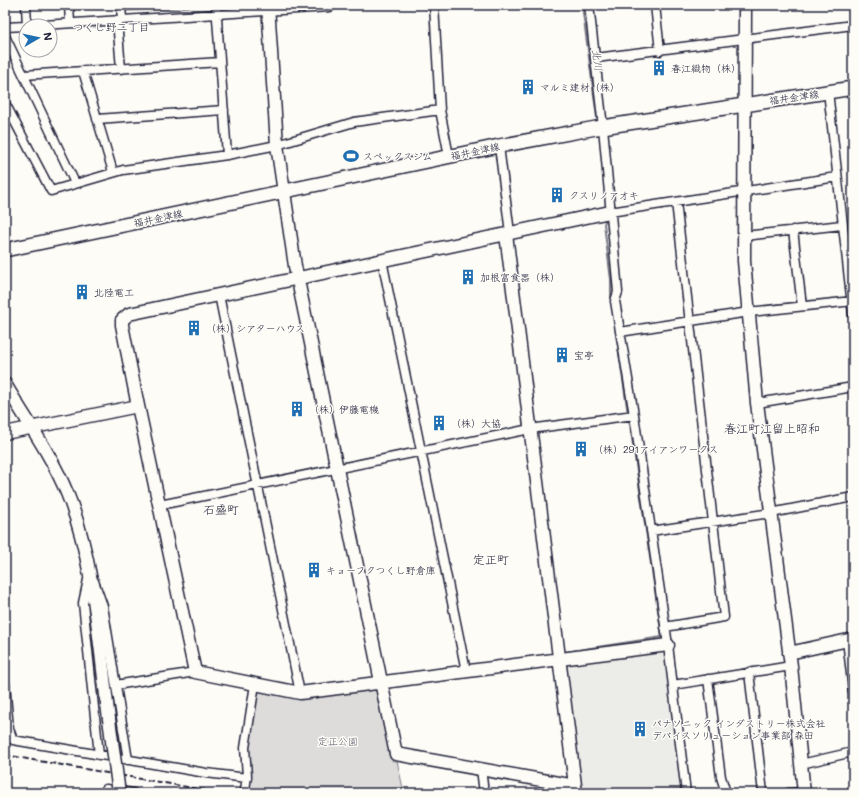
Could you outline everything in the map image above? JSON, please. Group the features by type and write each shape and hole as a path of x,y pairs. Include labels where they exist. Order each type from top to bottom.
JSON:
{"main road":[{"name":"福井金津線","path":"5,250 499,146 603,127 853,88"}],"street":[{"path":"26,5 27,18"},
{"path":"69,5 70,23"},
{"path":"120,5 119,20 121,69"},
{"path":"216,5 227,155"},
{"path":"434,5 440,110 449,156"},
{"path":"590,5 618,292 615,301 634,415 668,645 686,793"},
{"path":"655,5 660,50"},
{"path":"745,5 744,261 757,403 791,666 804,792 788,793"},
{"path":"58,24 217,14 268,8 330,7"},
{"path":"268,8 277,145 298,278 336,469 396,754 576,790 530,429 499,146"},
{"path":"596,58 853,25"},
{"path":"5,27 18,26"},
{"path":"5,36 75,183"},
{"path":"24,75 220,62"},
{"path":"83,71 113,172"},
{"path":"828,91 853,315"},
{"path":"5,103 51,192 113,172 227,155 277,145 354,122 440,110"},
{"path":"97,119 224,110"},
{"path":"195,672 138,406 122,325 124,316 610,212 837,177"},
{"path":"665,627 724,617 676,202"},
{"path":"744,236 842,224"},
{"path":"793,230 802,306"},
{"path":"382,260 420,452 466,671"},
{"path":"219,295 300,693"},
{"path":"620,332 748,312 852,301"},
{"path":"5,384 52,461 67,492 79,526 90,573 119,793"},
{"path":"757,403 853,387"},
{"path":"5,433 138,406"},
{"path":"160,505 530,429 634,415"},
{"path":"651,531 771,513 853,497"},
{"path":"90,573 98,590 103,606 128,760"},
{"path":"90,573 83,603 99,755"},
{"path":"789,652 850,640 853,691"},
{"path":"116,685 195,672 300,693 668,645"},
{"path":"673,685 791,666"},
{"path":"749,672 763,793"},
{"path":"708,679 721,777 726,793"},
{"path":"5,683 9,729 13,740 128,760 247,778"},
{"path":"245,790 247,778 245,748 255,684"},
{"path":"801,764 853,752"},
{"path":"481,770 484,793"},
{"path":"106,793 106,789 133,793"}],"shaded area":[{"path":"662,650 664,652 682,793 580,793 564,664"}],"green space":[{"path":"127,5 210,5 210,6 127,11"},
{"name":"定正公園","path":"380,682 404,793 273,793 248,789 251,763 248,749 257,685 300,693"}],"waterway":[{"name":"北川","path":"582,5 597,118"},
{"path":"606,218 604,224 611,280 611,301"},
{"path":"614,319 628,414"},
{"path":"565,655 565,652 662,637 629,418"},
{"path":"566,663 568,685"},
{"path":"5,752 7,793"}],"railway":[{"path":"5,755 221,793"}],"place":[{"name":"春江織物（株）","path":"659,68"},
{"name":"マルミ建材（株）","path":"528,87"},
{"name":"スペックスジム","path":"351,156"},
{"name":"クスリノアオキ","path":"557,195"},
{"name":"加根富食器（株）","path":"468,277"},
{"name":"北陸電工","path":"82,292"},
{"name":"（株）シアターハウス","path":"194,328"},
{"name":"宝亭","path":"562,355"},
{"name":"（株）伊藤電機","path":"297,409"},
{"name":"（株）大協","path":"439,423"},
{"name":"（株）291アイアンワークス","path":"581,449"},
{"name":"キョーフクつくし野倉庫","path":"314,570"},
{"name":"パナソニック インダストリー株式会社 デバイスソリューション事業部 森田","path":"640,729"}],"district":[{"name":"つくし野二丁目","path":"111,26"},
{"name":"春江町江留上昭和","path":"772,428"},
{"name":"石盛町","path":"221,509"},
{"name":"定正町","path":"491,559"}]}
